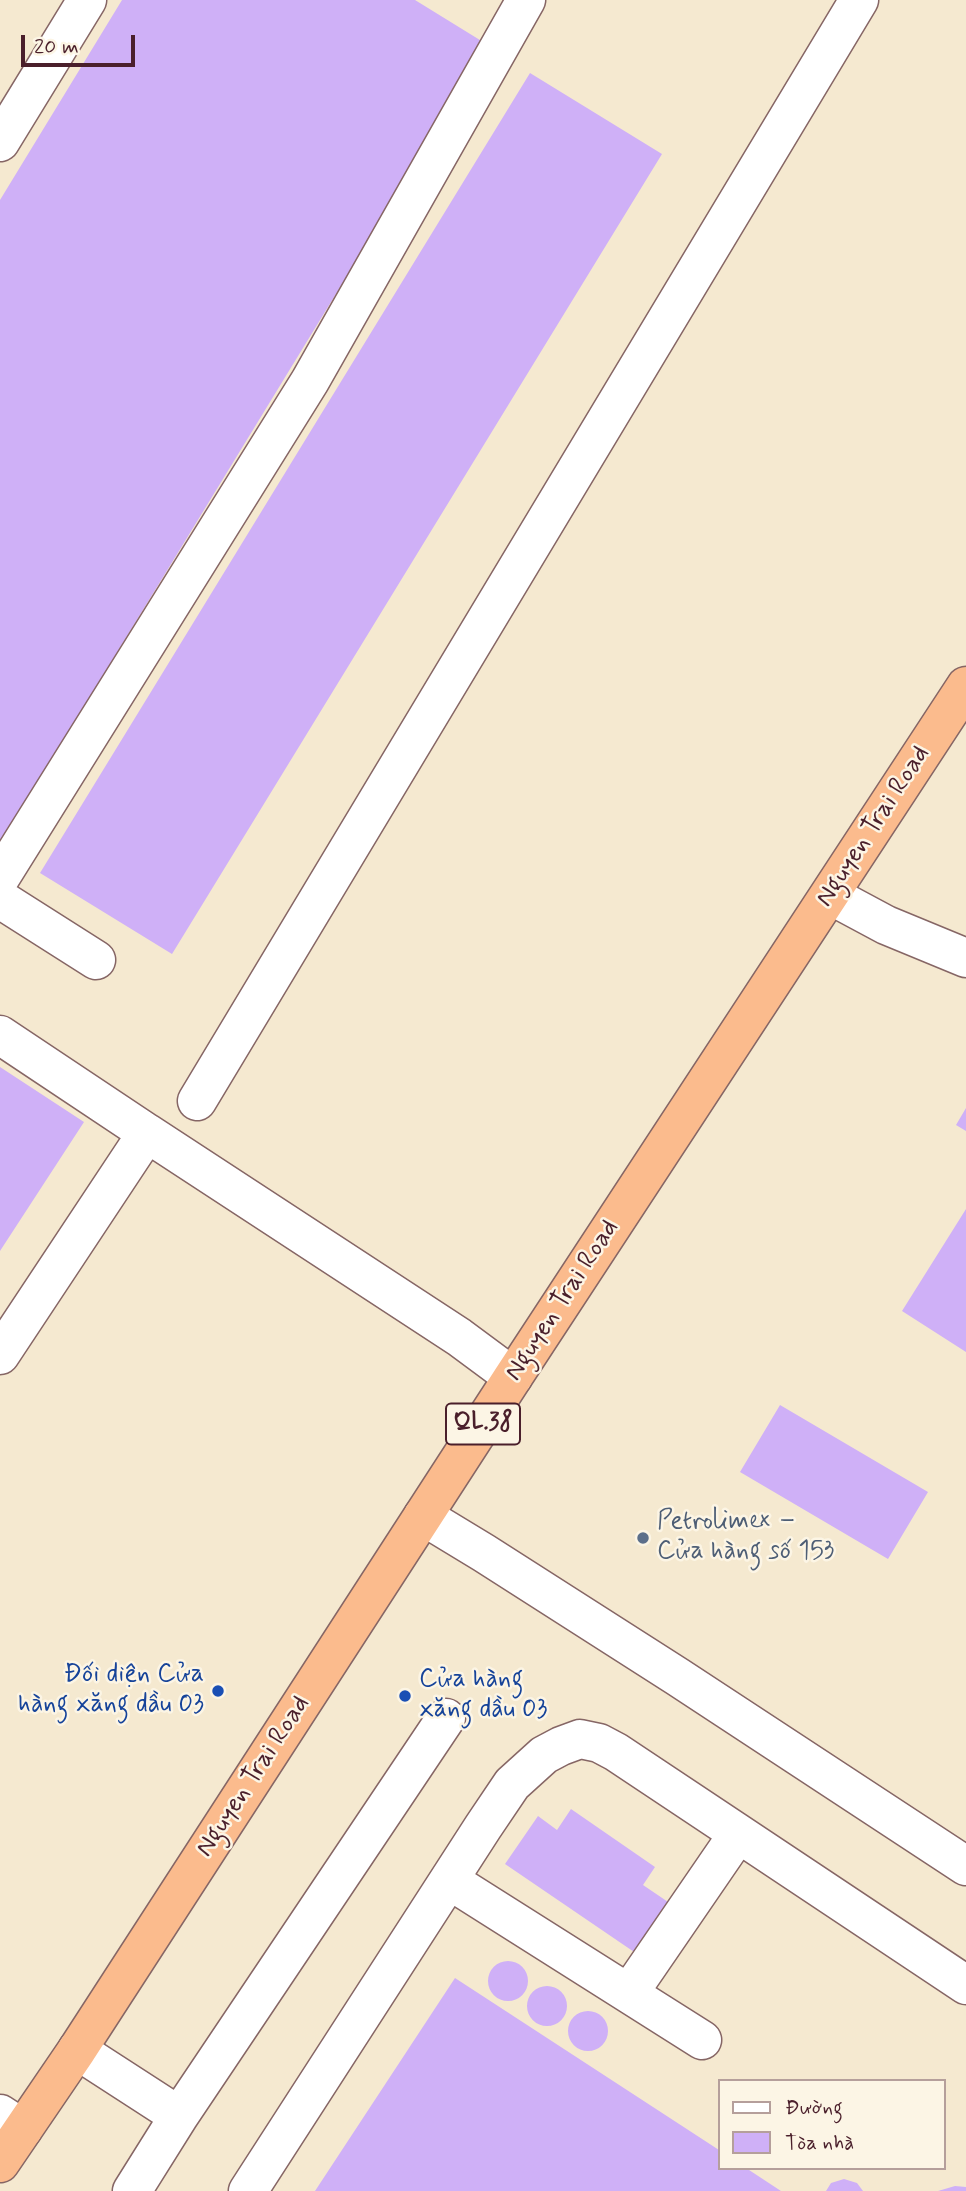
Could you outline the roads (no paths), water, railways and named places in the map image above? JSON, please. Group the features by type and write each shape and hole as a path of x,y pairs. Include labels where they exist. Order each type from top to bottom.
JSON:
{"highway":[{"name":"Nguyen Trai Road","path":"0,2163 11,2121 77,2050 513,1377 966,686"}],"street":[{"path":"0,142 87,0"},
{"path":"0,878 310,381 526,0"},
{"path":"197,1101 859,0"},
{"path":"830,895 886,925 966,958"},
{"path":"0,899 96,960"},
{"path":"0,1035 447,1329 513,1377"},
{"path":"0,1355 147,1133"},
{"path":"423,1517 678,1677 966,1866"},
{"path":"132,2191 179,2116 446,1718"},
{"path":"248,2191 512,1784 544,1755 561,1745 580,1739 599,1743 616,1752 966,1985"},
{"path":"629,1993 738,1834"},
{"path":"449,1880 702,2040"},
{"path":"77,2050 179,2116"}],"place":[{"name":"Petrolimex – Cửa hàng số 153","path":"643,1538"},
{"name":"Đối diện Cửa hàng xăng dầu 03","path":"218,1691"},
{"name":"Cửa hàng xăng dầu 03","path":"405,1696"}]}
